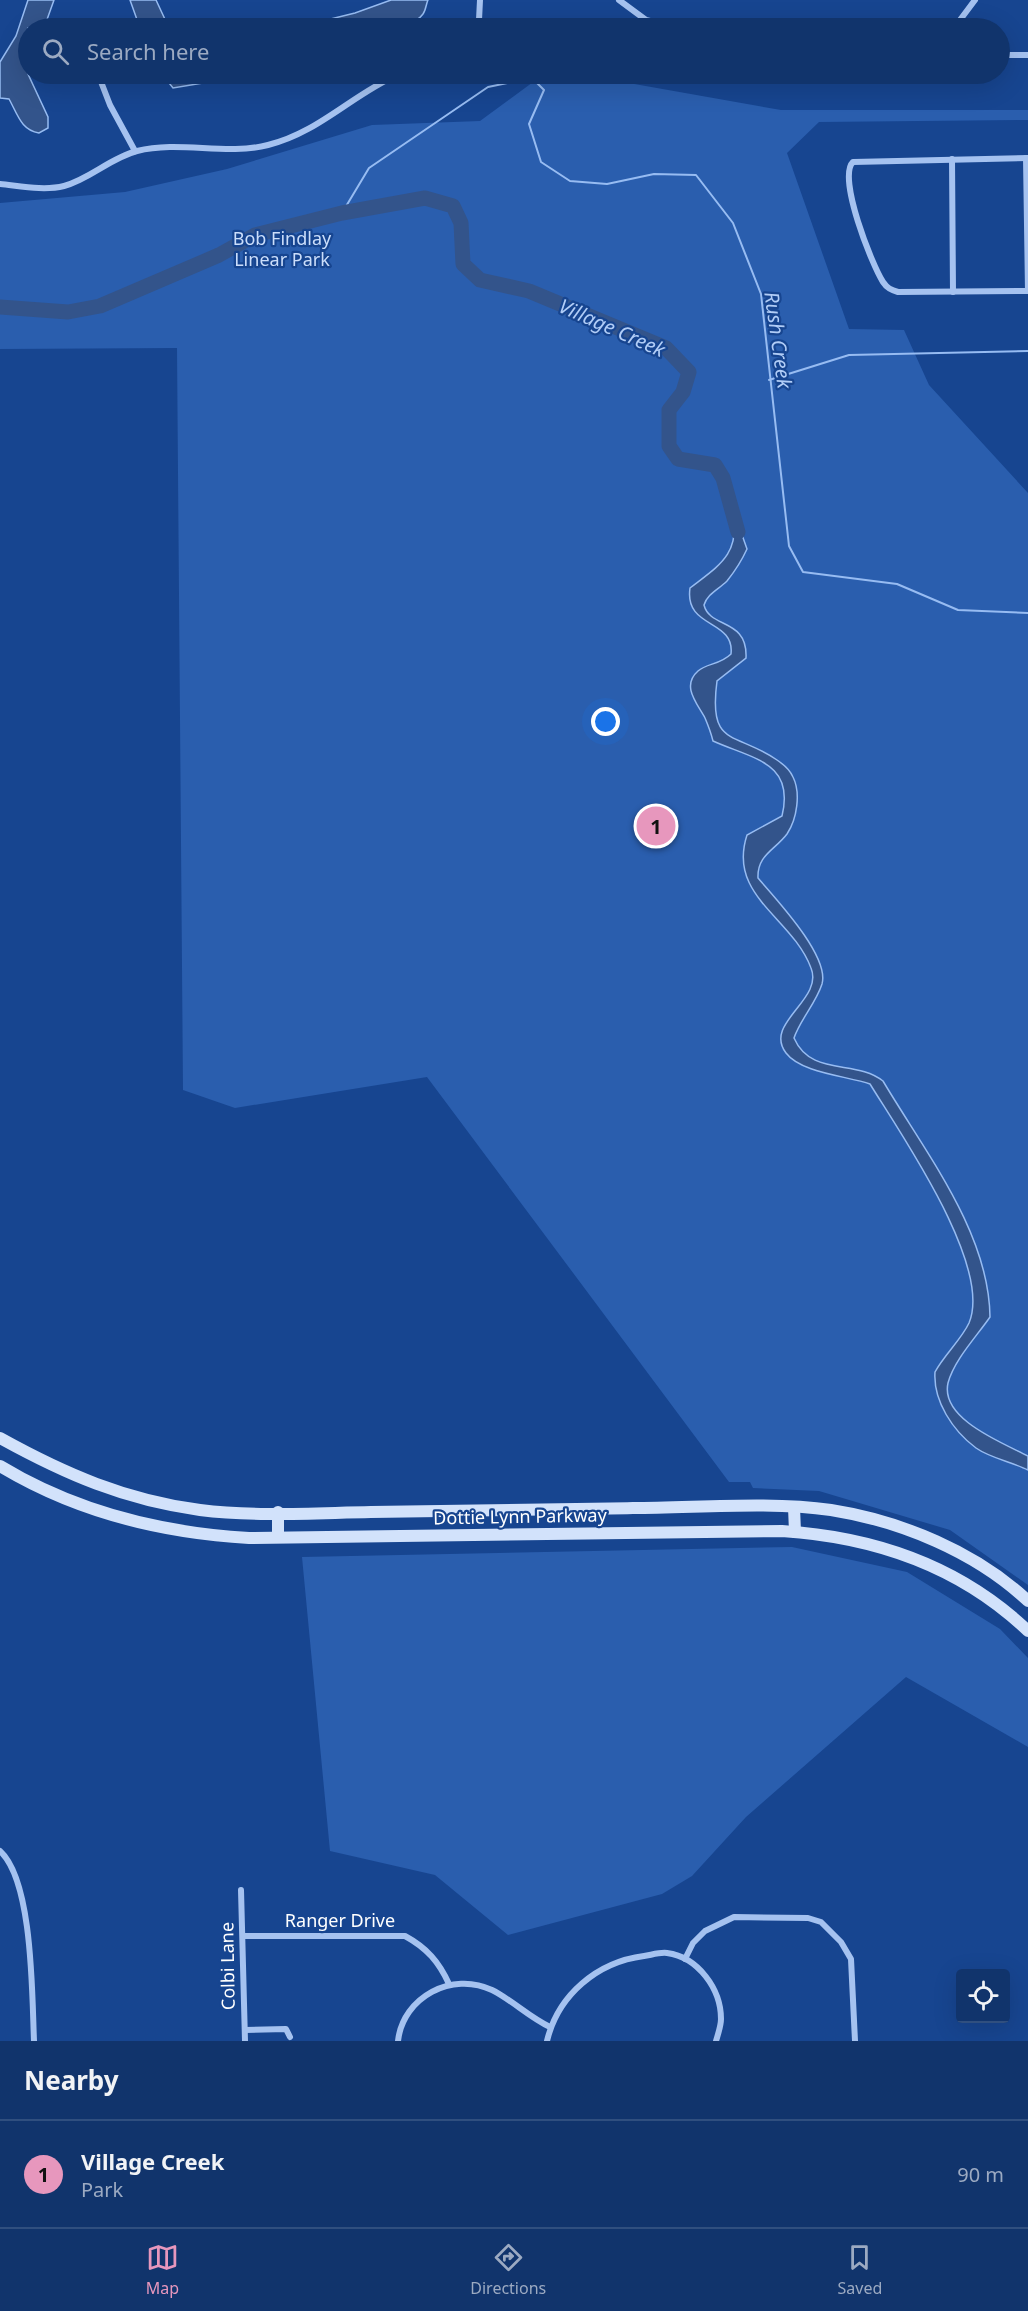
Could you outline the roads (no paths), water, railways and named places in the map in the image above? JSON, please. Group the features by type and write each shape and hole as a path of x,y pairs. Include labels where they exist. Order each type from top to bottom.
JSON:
{"main road":[{"name":"Dottie Lynn Parkway","path":"0,1438 48,1465 107,1490 202,1510 278,1512 794,1507 860,1516 951,1548 990,1570 1028,1601"},
{"name":"Dottie Lynn Parkway","path":"0,1466 76,1504 150,1526 206,1535 278,1537 795,1532 822,1534 860,1541 933,1566 979,1591 1028,1631"},
{"path":"794,1507 795,1532"},
{"path":"278,1512 278,1537"}],"street":[{"path":"479,18 480,0"},
{"path":"619,0 643,18"},
{"path":"962,18 975,0"},
{"path":"1010,55 1028,55"},
{"path":"102,84 110,105 135,151"},
{"path":"0,184 62,187 135,151 155,147 231,151 269,145 304,134 376,84"},
{"path":"1027,158 1028,291 898,292 884,283 852,201 847,171 853,162 1027,158"},
{"path":"952,159 953,292"},
{"path":"0,1851 8,1858 22,1898 34,2041"},
{"name":"Colbi Lane","path":"241,1890 246,2041"},
{"path":"685,1959 693,1944 705,1931 734,1917 808,1918 821,1922 841,1942 851,1959 855,2041"},
{"name":"Ranger Drive","path":"243,1936 405,1936 423,1946 436,1959 449,1984"},
{"path":"547,2041 550,2027 562,2005 576,1988 611,1965 635,1957 666,1953 685,1959 704,1973 716,1991 722,2020 716,2041"},
{"path":"398,2041 406,2016 415,2003 426,1994 449,1984 470,1984 491,1989 534,2019 550,2027"},
{"path":"245,2030 286,2029 290,2037"}],"waterway":[{"name":"Rush Creek","path":"342,213 369,168 488,87 503,84"},
{"name":"Rush Creek","path":"538,84 544,90 529,124 541,162 570,181 607,184 654,174 696,175 733,223 761,294 789,546 803,572 897,584 958,610 1028,613"},
{"name":"Village Creek","path":"0,307 68,312 100,306 219,255 255,235 342,213 425,198 453,206 461,223 463,264 480,280 529,291 666,348 689,372 683,392 669,410 669,446 678,459 715,465 723,478 738,532"},
{"path":"769,380 849,355 1028,351"}],"place":[{"name":"Village Creek","path":"656,826"}],"park label":[{"name":"Bob Findlay Linear Park","path":"282,249"}]}
